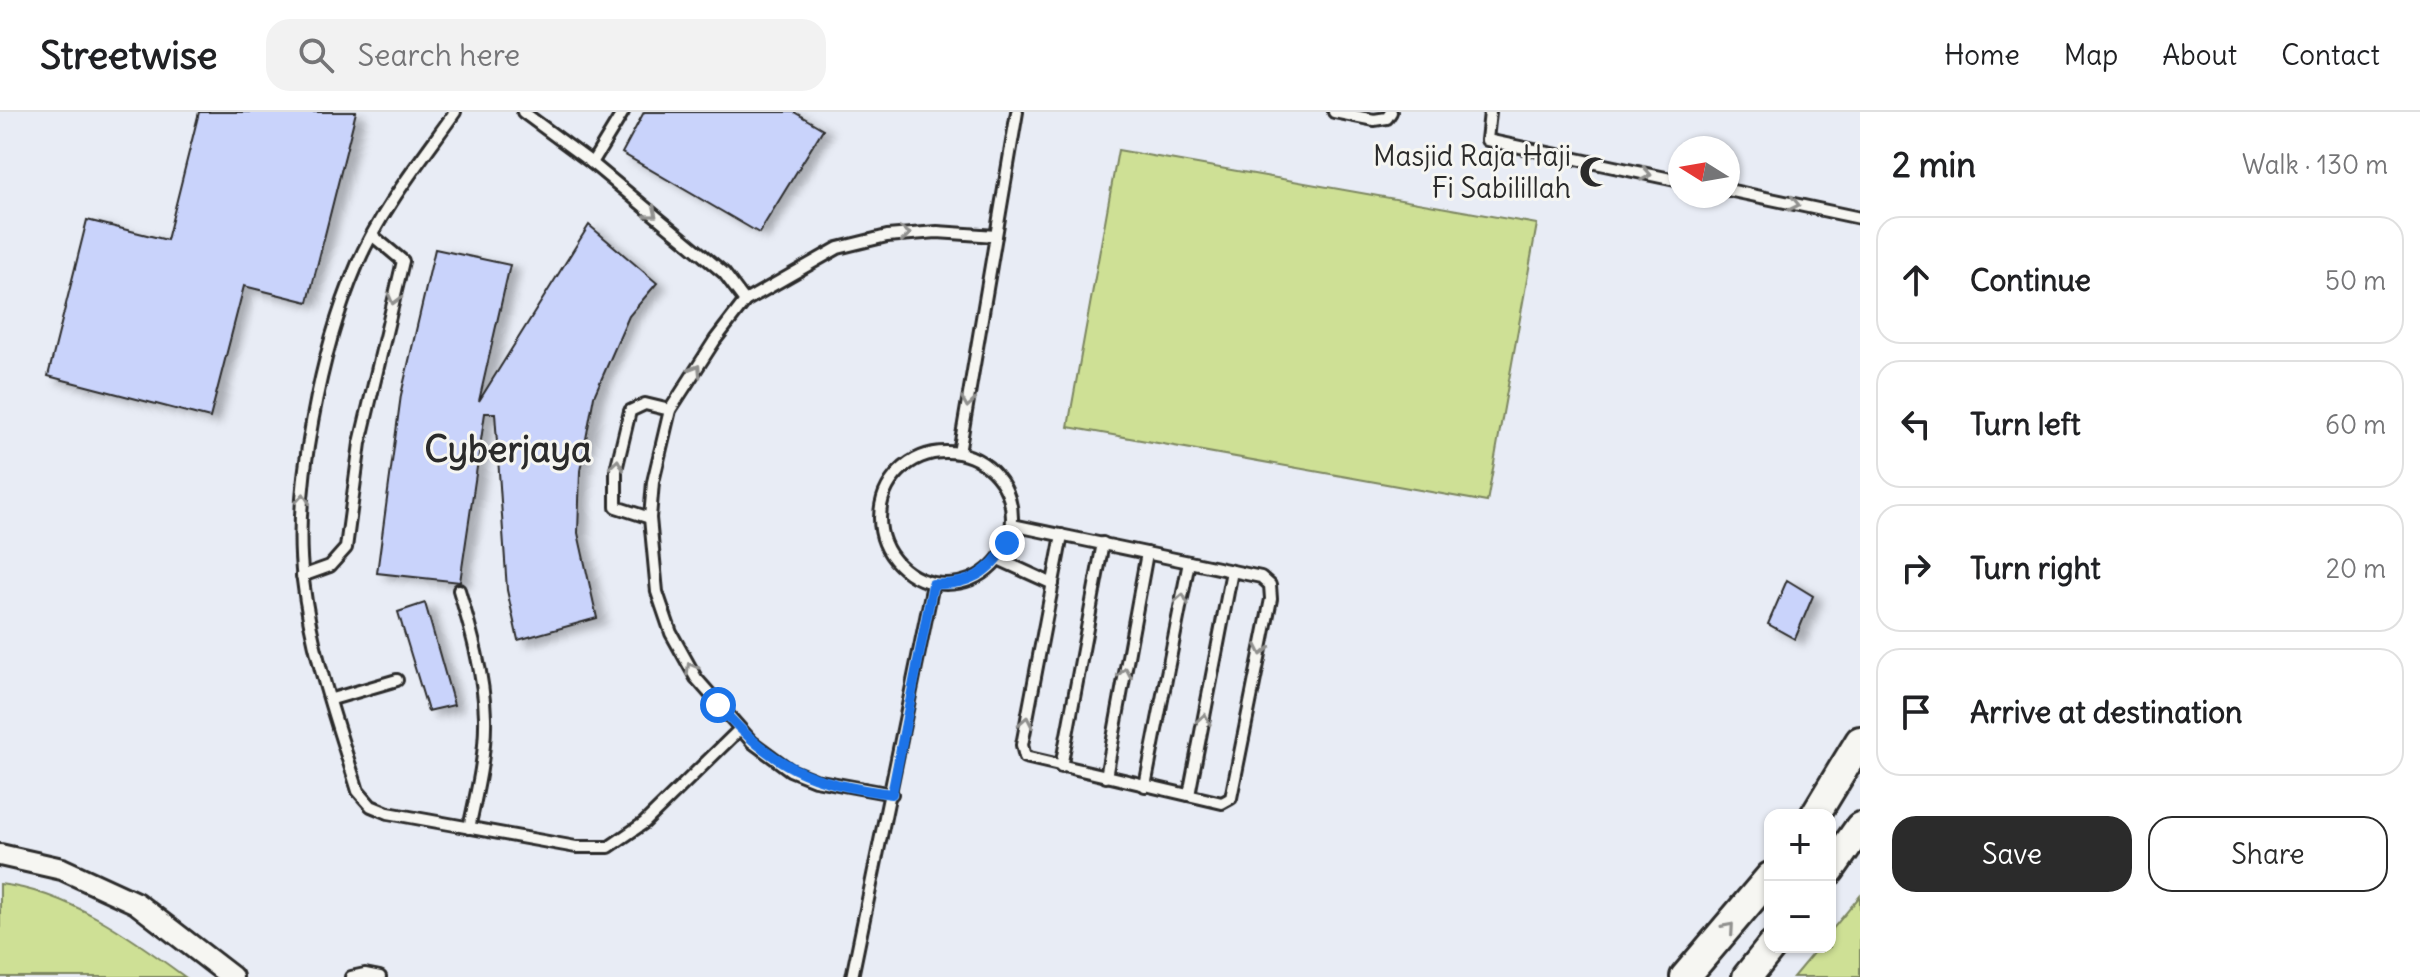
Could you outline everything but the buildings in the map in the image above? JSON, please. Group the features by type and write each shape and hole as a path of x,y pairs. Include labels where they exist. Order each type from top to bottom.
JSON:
{"main road":[{"path":"1819,809 1860,741"},
{"path":"1836,861 1860,827"},
{"path":"1685,977 1767,881"},
{"path":"1747,977 1766,953"}],"street":[{"path":"0,855 62,869 136,903 232,977"}],"lane":[{"path":"455,112 357,265 333,336 311,432 302,519 302,576 313,637 358,791 371,806 388,813 576,847 609,847 644,823 740,729"},
{"path":"523,112 592,163 724,273 745,301"},
{"path":"592,163 623,112"},
{"path":"959,453 1017,112"},
{"path":"1334,112 1374,120 1387,118 1391,112"},
{"path":"1490,112 1487,140 1668,178"},
{"path":"1740,193 1860,218"},
{"path":"892,794 815,780 790,770 740,729 696,678 671,633 657,592 650,518 653,482 670,410 715,340 745,301 838,248 887,236 937,232 996,236"},
{"path":"302,576 330,566 346,548 360,443 403,261 373,236"},
{"path":"650,518 616,507 616,470 630,411 645,404 670,410"},
{"path":"936,452 959,453 988,467 999,479 1007,493 1012,525 998,559 969,581 933,584 912,576 894,561 883,540 879,517 883,494 895,474 914,460 936,452"},
{"path":"1012,525 1103,543 1261,577 1270,585 1271,599 1231,798 1222,803 1025,757 1022,745 1062,535"},
{"path":"1061,767 1103,543"},
{"path":"1106,777 1147,553"},
{"path":"998,559 1053,584"},
{"path":"1145,786 1189,562"},
{"path":"1189,795 1232,571"},
{"path":"852,977 933,584"},
{"path":"459,590 478,666 485,717 481,773 469,828"},
{"path":"332,699 397,680"},
{"path":"351,977 365,974 380,977"}],"green space":[{"path":"1118,150 1537,224 1487,502 1068,427"},
{"path":"0,884 50,896 75,906 121,932 185,977 0,977"},
{"path":"1860,896 1860,977 1793,977 1813,953 1836,953 1836,925"}],"place":[{"name":"Masjid Raja Haji Fi Sabilillah","path":"1595,172"}],"district":[{"name":"Cyberjaya","path":"508,449"}],"route":[{"path":"718,705 752,742 790,770 815,780 892,794 933,584 952,585 969,581 985,572 998,559 1007,543"}]}
